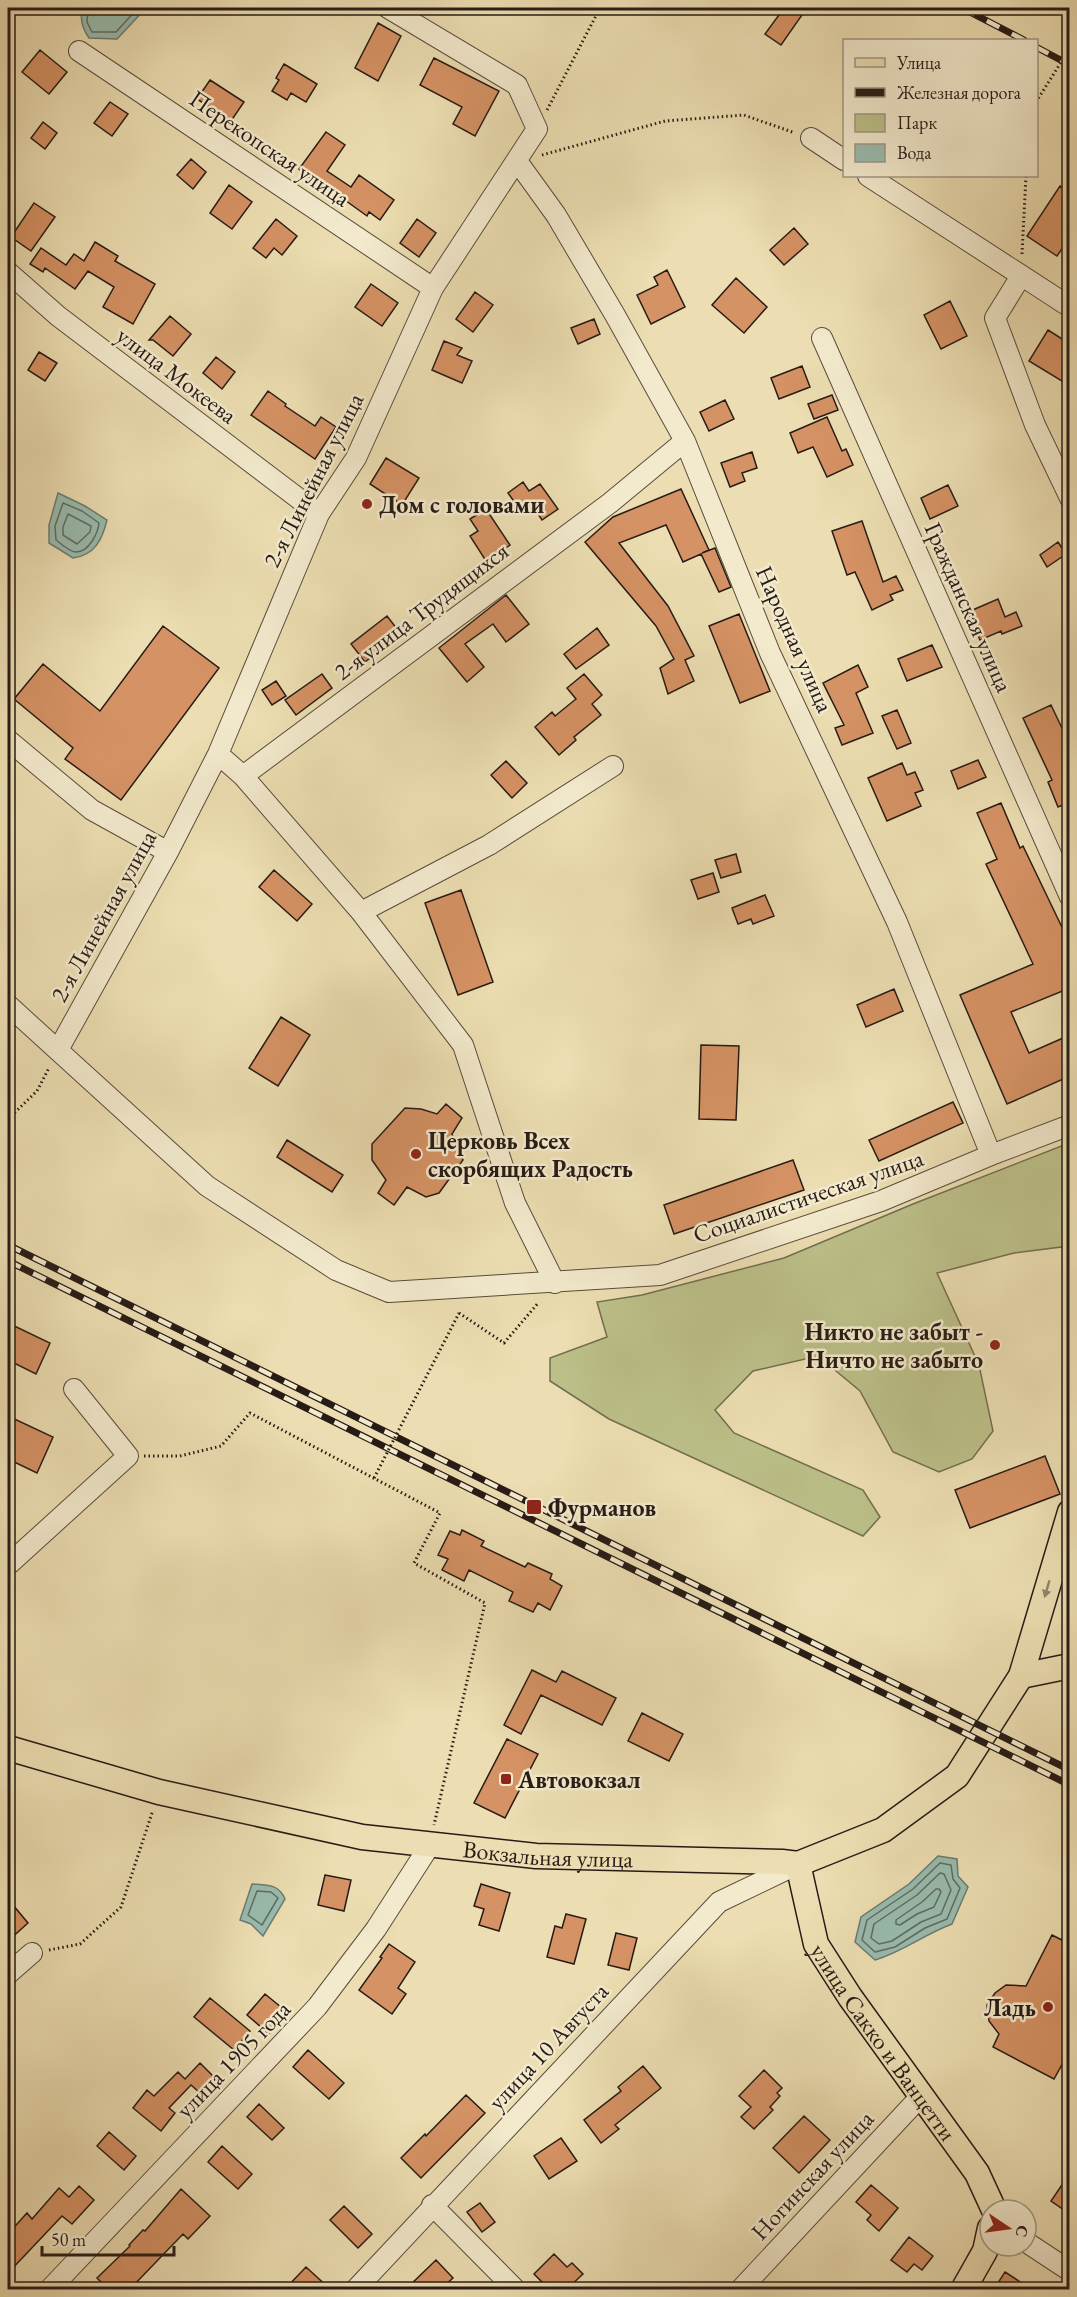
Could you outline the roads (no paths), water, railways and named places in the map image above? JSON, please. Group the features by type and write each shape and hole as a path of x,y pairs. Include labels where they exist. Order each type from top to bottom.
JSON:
{"main road":[{"name":"Вокзальная улица","path":"8,1748 159,1792 363,1837 536,1856 798,1864 882,1830 957,1776 1021,1676 1070,1512"},
{"path":"1021,1676 1070,1666"},
{"name":"улица Сакко и Ванцетти","path":"798,1864 816,1944 849,1997 977,2173 988,2198"},
{"path":"963,2289 981,2258"}],"street":[{"name":"2-я Линейная улица","path":"58,1050 168,852 218,754 319,514 356,458 432,288 537,129 517,84 388,8"},
{"name":"Перекопская улица","path":"79,51 432,288"},
{"path":"811,138 843,159"},
{"name":"Народная улица","path":"517,161 556,215 610,305 685,441 770,653 897,921 991,1155"},
{"path":"870,177 1070,307"},
{"name":"улица Мокеева","path":"8,272 58,316 319,514"},
{"path":"1022,276 995,318 1035,425 1070,498"},
{"name":"Гражданская улица","path":"822,338 1070,897"},
{"name":"2-я улица Трудящихся","path":"243,776 610,503 685,441"},
{"path":"8,740 92,810 168,852"},
{"path":"218,754 243,776 361,912 462,1045 515,1203 555,1283"},
{"path":"361,912 489,845 613,766"},
{"name":"Социалистическая улица","path":"8,1005 207,1186 336,1269 390,1292 660,1275 881,1202 991,1155 1070,1125"},
{"path":"8,1565 128,1456 74,1389"},
{"name":"улица 1905 года","path":"49,2289 317,2007 376,1929 430,1845"},
{"name":"улица 10 Августа","path":"355,2289 718,1902 798,1864"},
{"path":"8,1974 32,1953"},
{"name":"Ногинская улица","path":"740,2289 921,2096"},
{"path":"432,2205 516,2289"},
{"path":"1038,2250 1070,2271"}],"water":[{"path":"83,8 146,8 117,39 89,38 82,23"},
{"path":"58,493 107,520 100,540 87,554 73,558 49,543 49,525"},
{"path":"938,1856 957,1859 958,1876 968,1887 952,1924 875,1960 855,1942 861,1917 909,1884"},
{"path":"252,1884 276,1888 285,1899 263,1936 251,1924 240,1920"}],"railway":[{"path":"962,8 1022,39"},
{"path":"1038,48 1070,65"},
{"path":"8,1245 1070,1770"},
{"path":"8,1261 1070,1785"}],"place":[{"name":"Дом с головами","path":"367,504"},
{"name":"Церковь Всех скорбящих Радость","path":"416,1154"},
{"name":"Никто не забыт - Ничто не забыто","path":"995,1345"},
{"name":"Фурманов","path":"534,1507"},
{"name":"Автовокзал","path":"506,1779"},
{"name":"Ладь","path":"1048,2007"}]}
